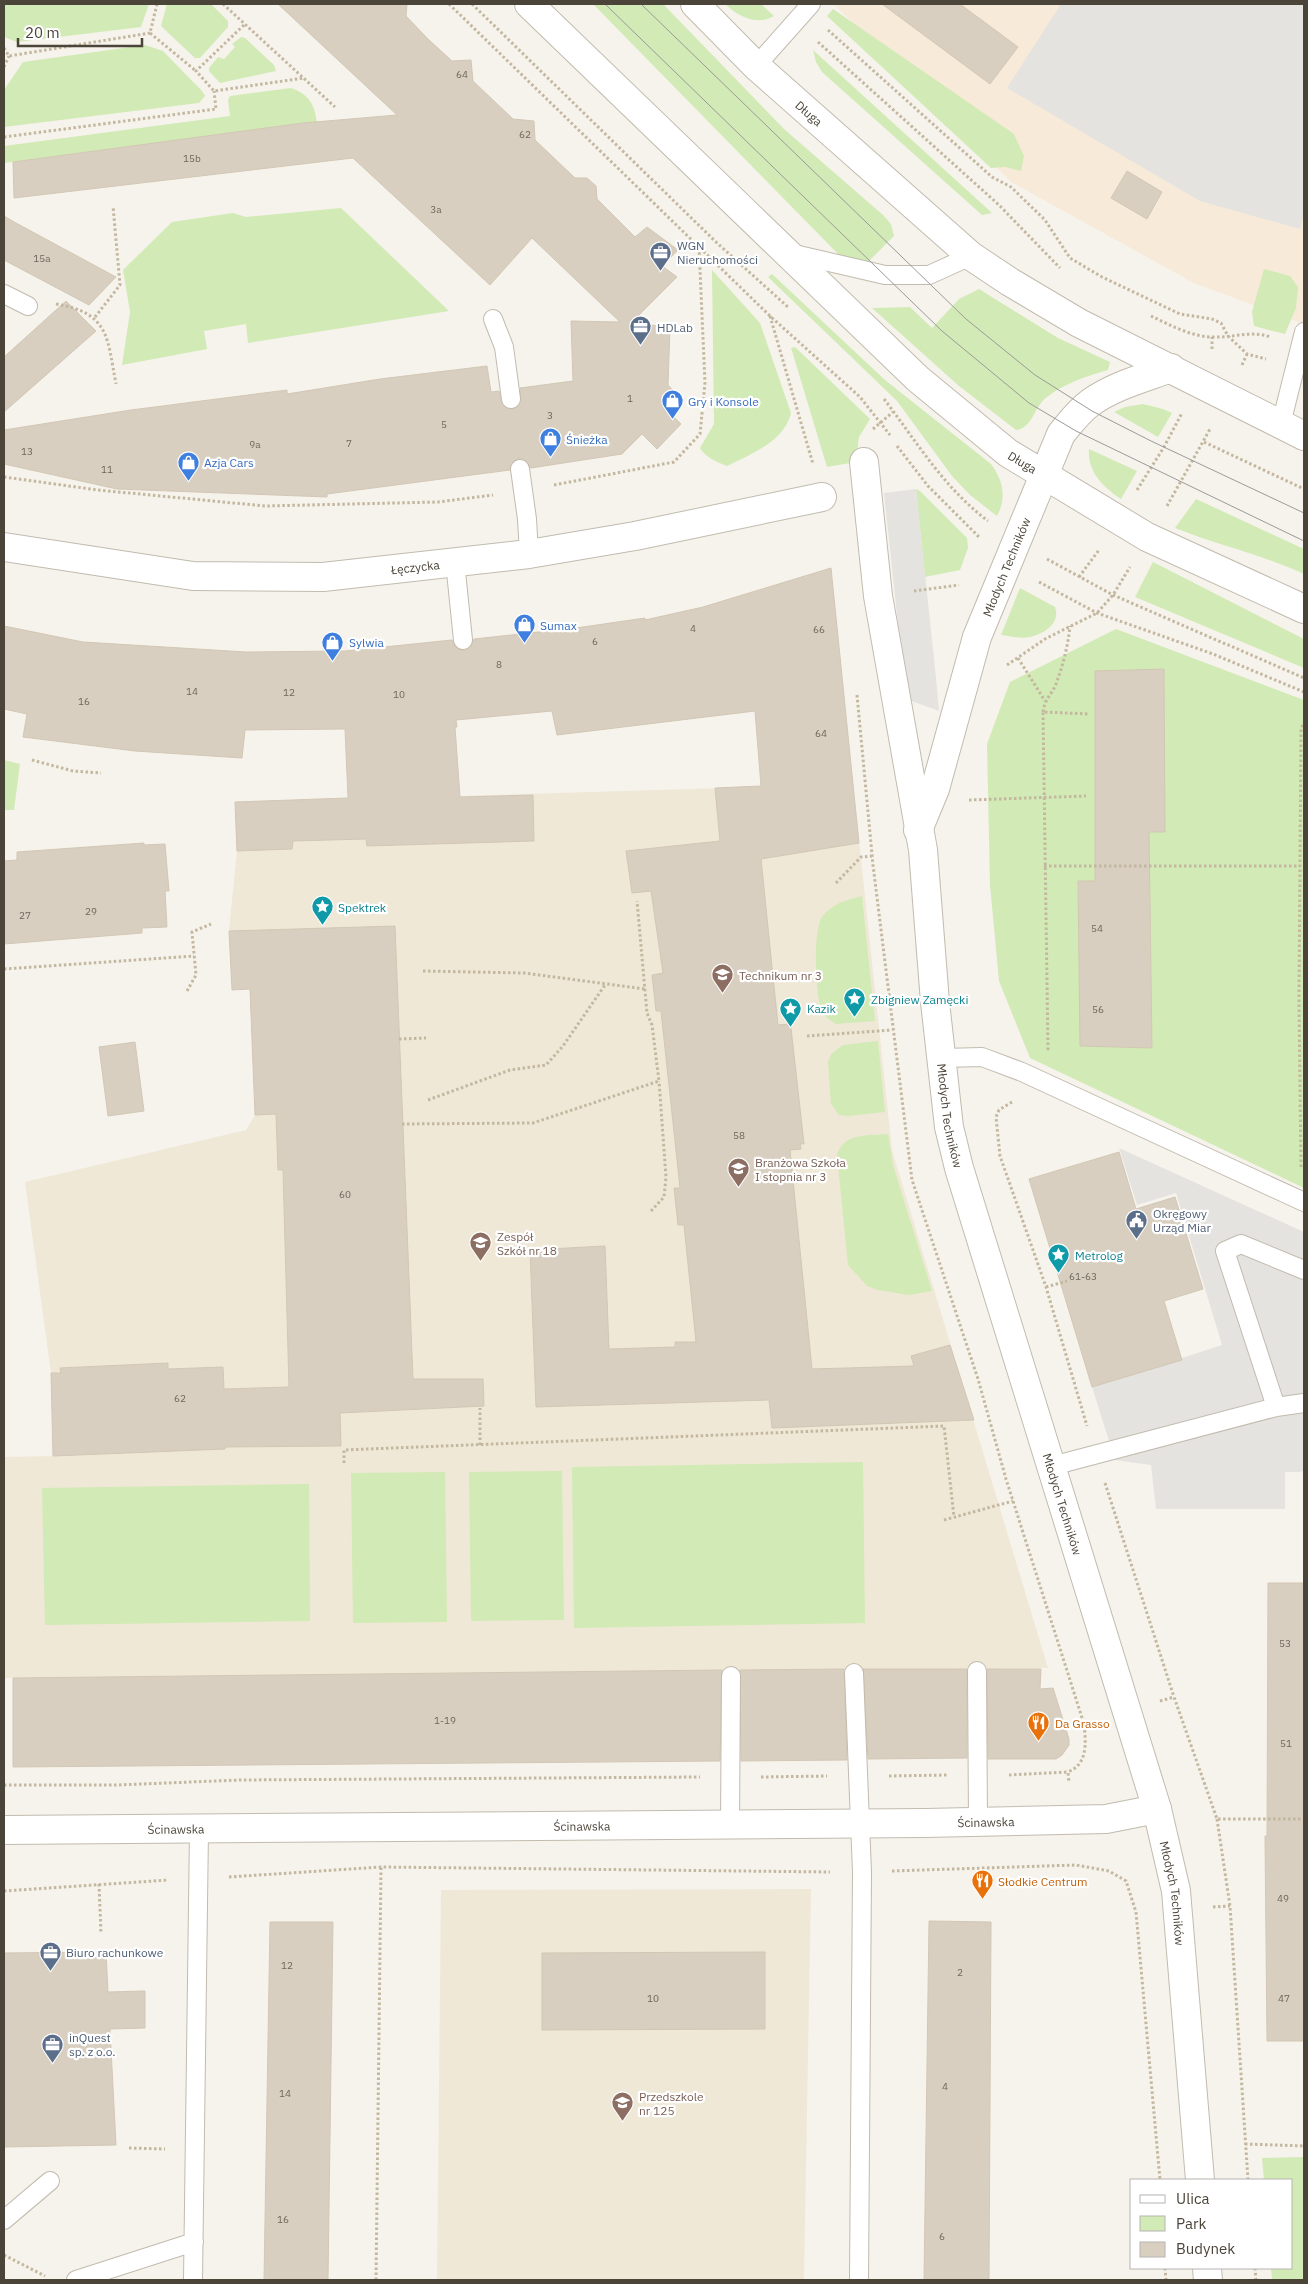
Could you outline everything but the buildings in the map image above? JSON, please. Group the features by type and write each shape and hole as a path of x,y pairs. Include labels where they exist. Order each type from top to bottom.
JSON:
{"street":[{"name":"Długa","path":"530,4 918,379 1008,453 1147,537 1304,609"},
{"name":"Długa","path":"695,4 756,66 971,256 1010,282 1080,322 1293,430"},
{"name":"Młodych Techników","path":"918,830 934,789 977,637 1061,434 1074,417 1091,402 1110,391 1171,368"},
{"name":"Młodych Techników","path":"864,462 878,596 923,850 935,1002 949,1127 959,1168 1157,1809 1176,1891 1200,2179"},
{"name":"Łęczycka","path":"4,547 193,576 323,577 528,554 645,534 822,498"},
{"name":"Ścinawska","path":"4,1830 860,1824 1099,1820 1157,1809"}],"lane":[{"path":"756,66 809,6"},
{"path":"785,252 885,275 929,275 971,256"},
{"path":"4,294 28,306"},
{"path":"493,319 504,347 511,399"},
{"path":"1293,430 1304,332"},
{"path":"520,469 524,491 528,554"},
{"path":"455,562 463,640"},
{"path":"942,1058 982,1057 1048,1083 1303,1201"},
{"path":"1276,1407 1225,1251 1242,1244 1304,1270"},
{"path":"1052,1466 1095,1453 1276,1407 1304,1403"},
{"path":"977,1672 978,1822"},
{"path":"854,1673 862,1872 858,2280"},
{"path":"730,1825 731,1676"},
{"path":"193,2280 200,1878 199,1830"},
{"path":"4,2220 50,2181"},
{"path":"76,2280 194,2242"}],"path":[{"path":"150,33 157,4"},
{"path":"223,4 335,107"},
{"path":"449,4 770,316 860,397 928,486 981,538 1013,549 1079,577 1113,596 1304,678"},
{"path":"472,4 710,236 794,312"},
{"path":"809,6 992,177 1011,187 1026,201 1045,220 1070,258 1102,277 1180,314 1212,319 1221,323 1228,336 1247,354 1270,361"},
{"path":"795,22 999,205 1065,272"},
{"path":"196,71 244,25"},
{"path":"4,136 216,109 214,92 196,71 150,33 10,56"},
{"path":"4,48 10,56"},
{"path":"4,67 10,56"},
{"path":"214,92 304,78"},
{"path":"95,317 120,285 113,206"},
{"path":"4,477 98,490 265,506 438,502 524,491 674,462 700,434 704,383 699,246"},
{"path":"28,306 51,303 70,306 95,317 107,336 116,384"},
{"path":"1143,313 1192,333 1212,337 1256,333 1278,339"},
{"path":"770,316 799,416"},
{"path":"1079,577 1118,521 1164,447 1212,353 1212,337"},
{"path":"1001,669 1070,626 1097,613 1113,596 1147,537 1182,483 1247,354"},
{"path":"880,394 950,488 1013,549 1047,588 1097,613 1213,654 1304,692"},
{"path":"1204,442 1304,489"},
{"path":"978,547 981,538"},
{"path":"878,596 963,584"},
{"path":"1070,626 1068,646 1055,686 1045,700 1043,712 1048,1083 999,1110 996,1117 1000,1156 1046,1287 1095,1453 1174,1697 1217,1819 1230,1906 1248,2179"},
{"path":"1018,658 1045,700"},
{"path":"4,1785 240,1780 977,1775 1068,1772 1080,1764 1086,1751 1084,1724 1013,1501 978,1379 912,1180 872,856 856,686"},
{"path":"1043,712 1090,714"},
{"path":"1303,1201 1299,1002 1301,729 1304,722"},
{"path":"32,760 74,771 101,773"},
{"path":"966,792 966,800 1086,796"},
{"path":"836,883 861,857 872,856"},
{"path":"1044,866 1300,866"},
{"path":"636,901 647,1013 652,1025 659,1081 666,1177 664,1197 651,1211"},
{"path":"187,990 196,975 192,932 211,924"},
{"path":"4,969 194,956"},
{"path":"423,971 524,974 644,989"},
{"path":"428,1100 510,1070 546,1065 563,1046 605,985"},
{"path":"1299,1002 1304,1002"},
{"path":"807,1036 892,1030"},
{"path":"399,1039 426,1038"},
{"path":"402,1124 533,1123 659,1081"},
{"path":"1046,1287 1067,1281"},
{"path":"480,1408 480,1445"},
{"path":"344,1463 344,1450 944,1426 954,1517"},
{"path":"944,1520 1013,1501"},
{"path":"1158,1701 1174,1697"},
{"path":"1068,1772 1069,1789"},
{"path":"1217,1819 1304,1819"},
{"path":"4,1891 381,1867 862,1872 1076,1865 1108,1871 1126,1881 1136,1912 1160,2179"},
{"path":"376,2280 381,1867"},
{"path":"99,1884 102,1934"},
{"path":"1210,1908 1230,1906"},
{"path":"1245,2144 1304,2146"},
{"path":"4,2255 53,2280"}],"shaded area":[{"path":"834,4 1304,4 1304,324 1194,283 1011,182"},
{"path":"1061,4 1304,4 1304,214 1300,229 1200,201 1007,88"},
{"path":"916,489 939,711 906,699 884,493"},
{"name":"Zespół Szkół nr 18","path":"853,784 892,1150 1048,1668 4,1678 4,1457 53,1456 51,1373 25,1182 246,1130 255,1115 250,989 232,990 229,930 237,851 235,803"},
{"path":"1119,1148 1304,1232 1304,1470 1300,1472 1285,1472 1285,1509 1156,1509 1151,1465 1115,1460 1092,1387 1222,1345 1176,1193 1137,1205"},
{"name":"Przedszkole nr 125","path":"811,1889 804,2280 437,2280 441,1890"}],"green space":[{"path":"4,4 149,4 141,27 17,42 4,37"},
{"path":"167,4 211,4 228,21 228,27 200,58 195,58 161,26"},
{"path":"593,4 663,4 784,129 883,215 891,224 894,236 866,264 840,256"},
{"path":"725,4 761,4 774,16 761,20 748,19 736,13"},
{"path":"833,9 1014,134 1024,156 1021,171 1005,167 991,168 827,16"},
{"path":"241,37 245,38 274,65 276,71 220,83 209,71 209,68 218,57 224,59 235,47 232,44"},
{"path":"145,45 163,51 202,91 205,96 199,103 4,127 4,90 23,62"},
{"path":"813,50 992,213 982,215 822,72 816,62"},
{"path":"291,88 302,93 310,101 315,111 317,123 4,163 4,146 230,116 228,100 230,96"},
{"path":"341,208 449,311 248,343 246,324 204,331 207,349 122,365 130,312 123,270 172,222 233,213 246,217"},
{"path":"1264,269 1290,276 1298,287 1296,308 1285,334 1254,326 1252,312"},
{"path":"712,270 760,323 791,413 782,432 766,446 727,466 709,457 700,448 714,424"},
{"path":"772,274 885,380 991,464 1001,482 1003,495 997,516 970,495 952,476 897,401 768,277"},
{"path":"979,289 1058,338 1110,362 1108,370 1076,380 1054,392 1043,401 1026,425 1016,430 959,386 872,308 910,307 932,328 959,299"},
{"path":"795,347 870,419 859,437 856,462 827,467 791,348"},
{"path":"1143,404 1172,413 1158,437 1114,412 1125,407"},
{"path":"1089,449 1137,471 1121,499 1102,484 1098,478 1091,464"},
{"path":"916,489 967,538 968,548 960,570 925,577"},
{"path":"1196,499 1304,549 1304,574 1273,561 1175,528"},
{"path":"1153,562 1304,639 1304,668 1135,597"},
{"path":"1020,588 1055,607 1056,618 1050,627 1035,636 1023,638 1001,635"},
{"path":"1116,629 1304,700 1304,1188 1030,1058 999,981 990,885 987,744 1010,682"},
{"path":"4,760 20,764 14,810 4,810"},
{"path":"862,896 875,1021 836,1024 829,1019 821,1008 817,989 816,947 819,924 826,912 835,905"},
{"path":"878,1041 885,1112 848,1116 839,1115 831,1104 828,1062 831,1054 843,1045"},
{"path":"888,1134 893,1165 932,1291 909,1295 878,1290 867,1286 848,1265 837,1155 845,1142 851,1139 865,1135"},
{"path":"863,1462 865,1623 574,1628 572,1467"},
{"path":"562,1471 564,1620 471,1621 469,1472"},
{"path":"445,1472 447,1622 353,1623 351,1473"},
{"path":"309,1484 310,1621 45,1625 42,1488"},
{"path":"1304,2157 1304,2280 1272,2280 1271,2269 1293,2269 1293,2179 1264,2179 1262,2158"}],"tram line":[{"path":"605,4 942,331 1029,403 1076,431 1304,541"},
{"path":"641,4 966,319 1035,375 1092,411 1304,513"}],"place":[{"name":"WGN Nieruchomości","path":"661,271"},
{"name":"HDLab","path":"641,346"},
{"name":"Gry i Konsole","path":"672,420"},
{"name":"Śnieżka","path":"550,458"},
{"name":"Azja Cars","path":"188,481"},
{"name":"Sumax","path":"524,644"},
{"name":"Sylwia","path":"333,661"},
{"name":"Spektrek","path":"322,926"},
{"name":"Technikum nr 3","path":"723,994"},
{"name":"Zbigniew Zamęcki","path":"855,1018"},
{"name":"Kazik","path":"791,1027"},
{"name":"Branżowa Szkoła I stopnia nr 3","path":"739,1188"},
{"name":"Okręgowy Urząd Miar","path":"1137,1239"},
{"name":"Zespół Szkół nr 18","path":"481,1262"},
{"name":"Metrolog","path":"1059,1274"},
{"name":"Da Grasso","path":"1039,1742"},
{"name":"Słodkie Centrum","path":"982,1900"},
{"name":"Biuro rachunkowe","path":"50,1971"},
{"name":"inQuest sp. z o.o.","path":"53,2063"},
{"name":"Przedszkole nr 125","path":"623,2122"}]}
